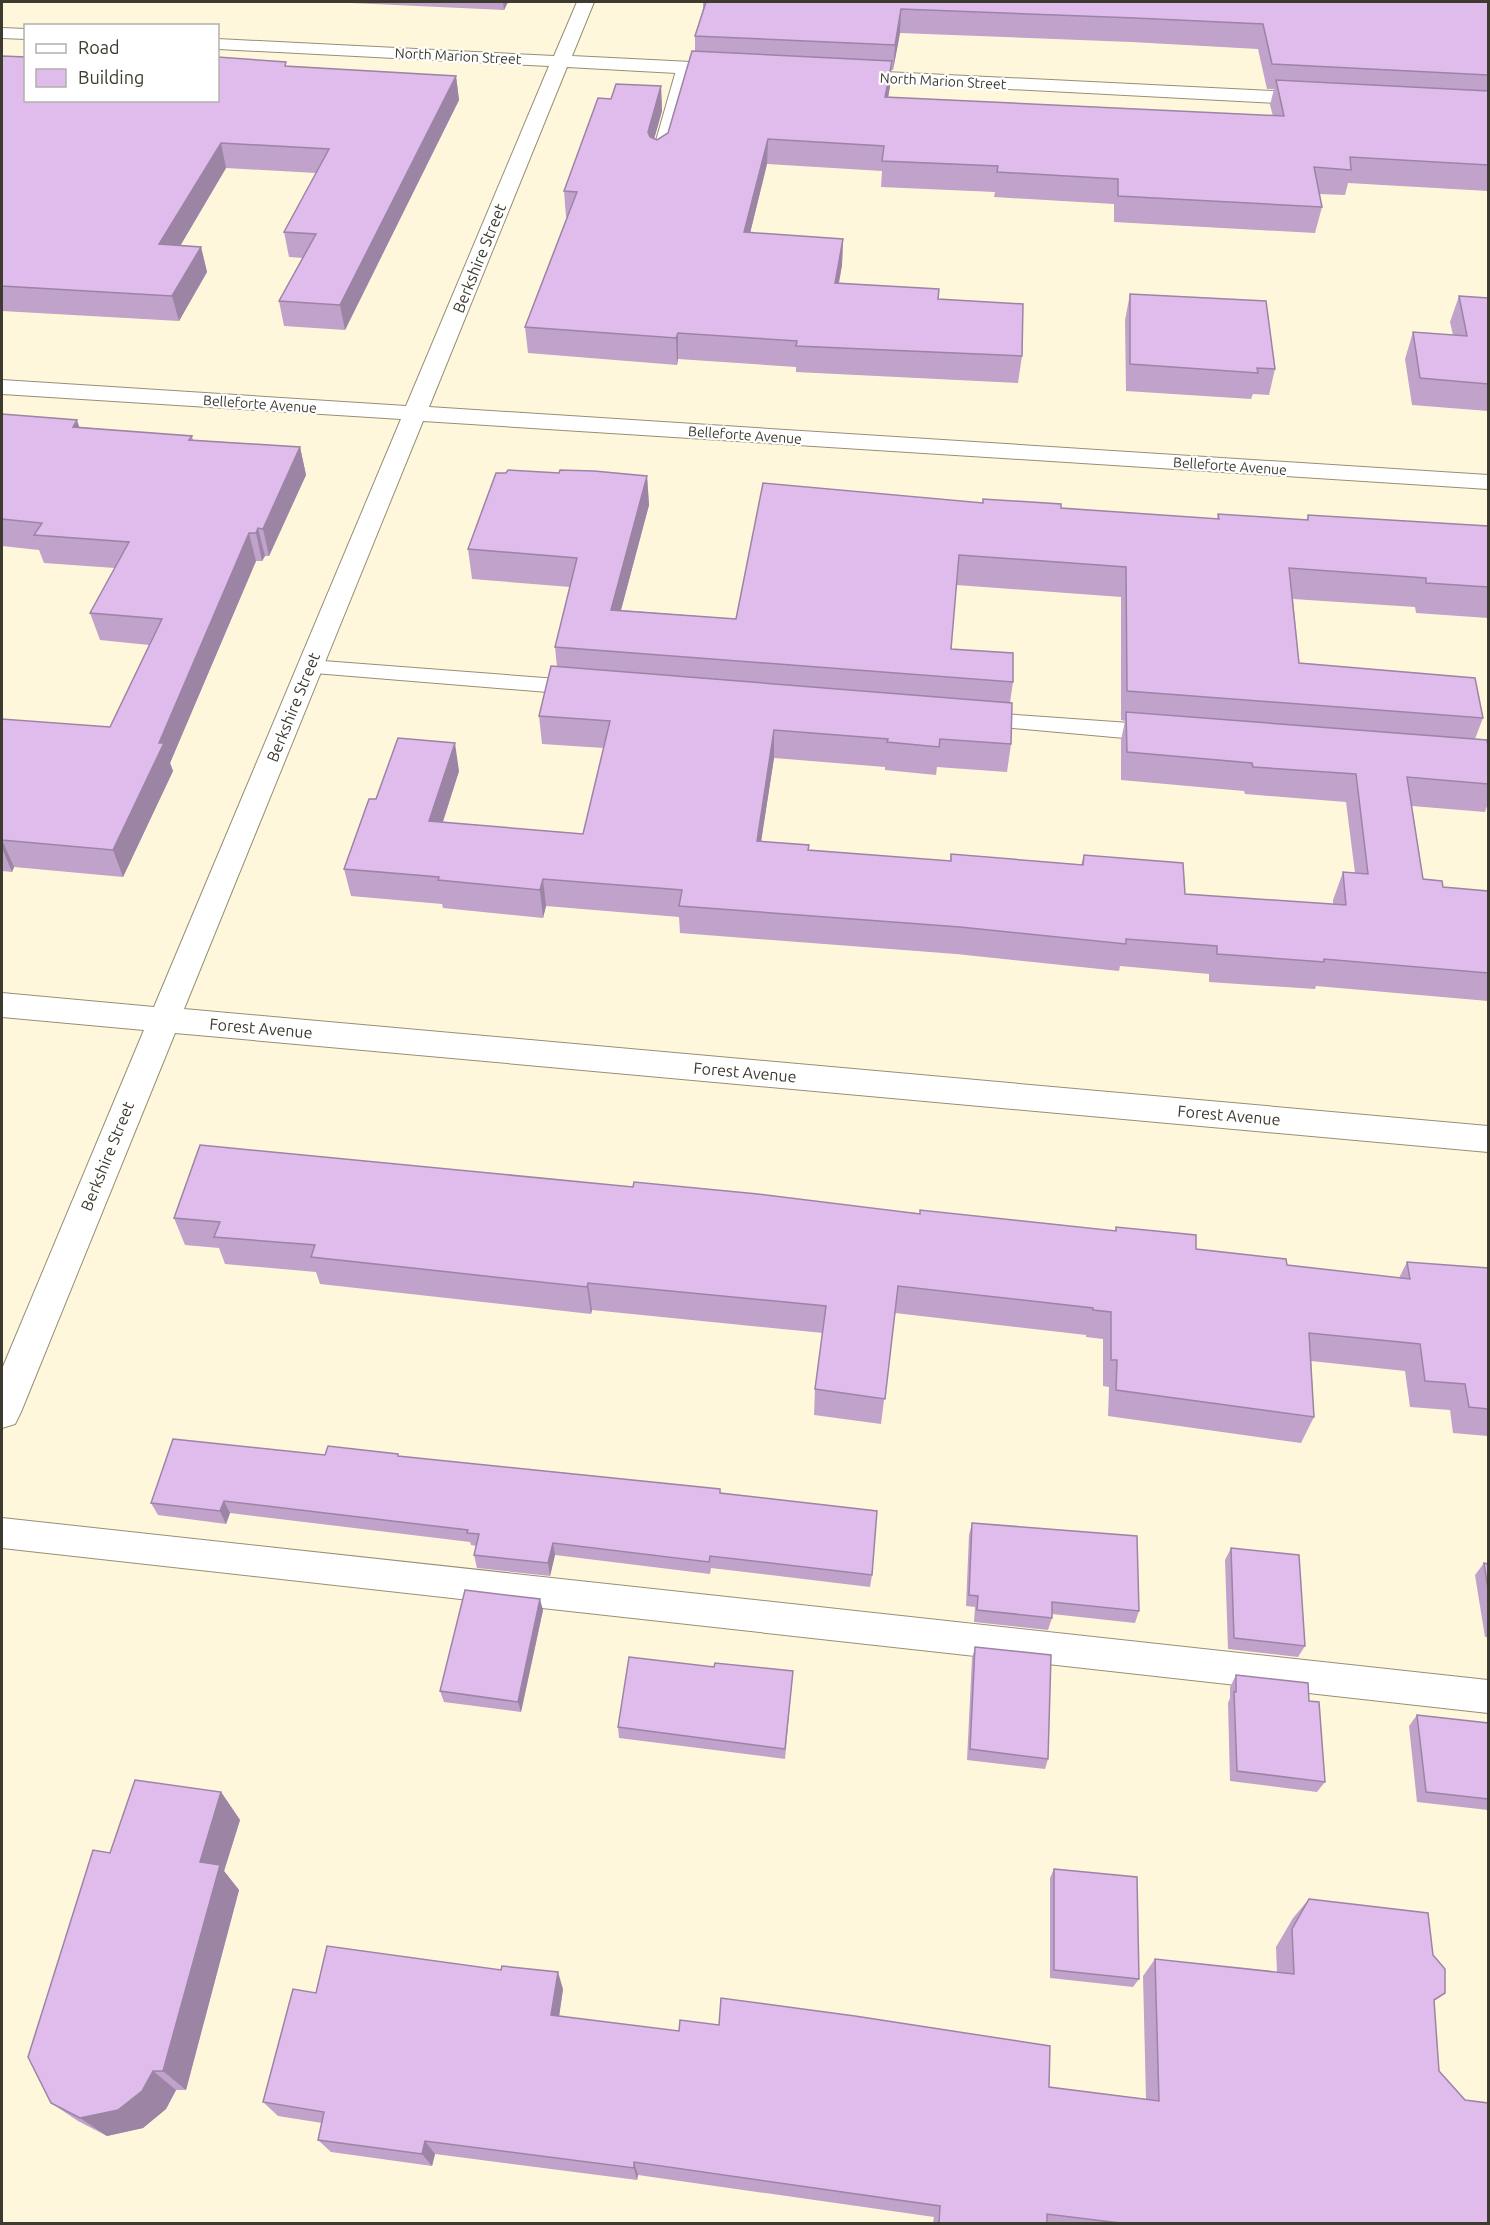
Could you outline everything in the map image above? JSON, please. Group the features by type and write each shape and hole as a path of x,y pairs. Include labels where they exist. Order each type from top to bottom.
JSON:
{"street":[{"name":"Berkshire Street","path":"2,1412 585,2"},
{"path":"2,33 24,34"},
{"name":"North Marion Street","path":"219,44 744,70"},
{"name":"North Marion Street","path":"827,75 1335,100"},
{"name":"Belleforte Avenue","path":"2,387 1488,482"},
{"name":"Forest Avenue","path":"2,1005 1488,1139"}],"lane":[{"path":"659,158 685,67"},
{"path":"310,667 611,690"},
{"path":"955,717 1180,735"},
{"path":"2,1533 1488,1697"}],"building":[{"path":"706,2 1488,2 1488,75 1272,64 1263,24 901,9 895,45 695,36"},
{"path":"692,51 892,61 885,97 1284,116 1276,80 1488,91 1488,165 1350,157 1351,170 1314,167 1322,207 1118,196 1118,179 997,172 998,166 882,161 884,146 768,139 744,232 843,239 835,283 939,289 938,299 1023,304 1022,356 796,346 797,341 678,333 676,338 525,327 577,192 564,191 598,98 611,99 616,84 661,86 648,132 650,137 657,140 668,133"},
{"path":"2,56 24,57 24,102 219,102 219,57 286,62 285,66 456,76 340,305 279,301 316,234 284,232 329,149 221,143 159,244 201,247 172,296 2,286"},
{"path":"1130,294 1266,301 1275,369 1257,368 1258,373 1130,364"},
{"path":"1459,296 1488,298 1488,384 1420,378 1413,332 1467,336"},
{"path":"2,414 77,420 73,427 192,436 189,440 300,447 263,529 258,528 256,533 249,533 159,743 164,743 113,850 2,840 2,719 110,727 162,619 90,613 129,542 34,535 42,523 2,519"},
{"path":"508,470 559,473 560,470 594,471 647,476 611,610 736,619 763,483 983,503 983,499 1061,504 1061,508 1219,519 1218,514 1308,520 1308,515 1488,526 1488,587 1426,583 1426,578 1289,568 1299,663 1475,678 1483,718 1127,691 1126,567 959,555 951,649 1013,653 1013,682 555,647 577,558 468,549 496,473 506,473"},
{"path":"551,666 1012,703 1011,744 940,739 939,747 887,742 888,739 774,730 757,841 809,845 808,850 951,861 951,854 1083,865 1084,855 1183,863 1185,894 1346,905 1343,872 1368,874 1356,774 1253,767 1252,763 1127,752 1126,712 1487,740 1488,784 1407,777 1423,879 1442,881 1443,887 1488,891 1488,973 1324,959 1324,962 1217,954 1217,946 1126,939 1126,944 960,927 679,906 682,890 543,879 540,890 438,880 439,877 344,869 369,799 376,799 398,738 455,743 429,821 583,834 610,721 539,716"},
{"path":"200,1145 633,1187 634,1182 758,1194 920,1214 920,1210 1116,1231 1116,1227 1196,1235 1196,1249 1286,1259 1287,1265 1410,1279 1407,1262 1488,1268 1488,1409 1469,1407 1465,1384 1425,1381 1420,1344 1309,1333 1314,1417 1116,1390 1117,1360 1111,1360 1111,1312 898,1286 885,1399 815,1389 826,1306 588,1283 587,1287 311,1257 315,1245 214,1237 220,1222 174,1218"},
{"path":"173,1439 325,1455 328,1446 398,1454 398,1456 720,1489 720,1493 877,1511 872,1575 710,1556 709,1562 553,1543 548,1563 474,1555 479,1534 467,1533 468,1530 224,1501 220,1511 151,1503"},
{"path":"972,1523 1137,1536 1139,1611 1052,1602 1052,1618 977,1610 978,1596 969,1595"},
{"path":"1231,1548 1299,1555 1305,1646 1234,1638"},
{"path":"1484,1563 1488,1564 1488,1590"},
{"path":"465,1590 540,1599 518,1702 440,1691"},
{"path":"975,1647 1051,1655 1048,1759 970,1749"},
{"path":"629,1657 714,1667 715,1663 793,1671 785,1749 618,1727"},
{"path":"1236,1675 1308,1683 1309,1701 1319,1702 1325,1782 1237,1771 1234,1692 1236,1692"},
{"path":"1417,1715 1488,1723 1488,1799 1426,1792"},
{"path":"135,1780 221,1792 200,1862 220,1865 163,2071 153,2071 142,2091 118,2110 80,2118 51,2103 28,2057 93,1850 110,1853"},
{"path":"1054,1869 1137,1877 1139,1979 1054,1970"},
{"path":"1309,1899 1428,1913 1433,1955 1445,1969 1445,1993 1434,2000 1439,2071 1465,2100 1488,2103 1488,2223 1120,2223 1047,2214 1047,2223 939,2223 940,2206 634,2162 634,2168 425,2141 422,2154 318,2140 324,2112 263,2102 293,1989 316,1993 327,1946 501,1970 502,1966 558,1972 551,2015 679,2031 680,2020 719,2025 721,1998 1050,2046 1049,2087 1159,2101 1155,1959 1294,1974 1292,1929"}]}
